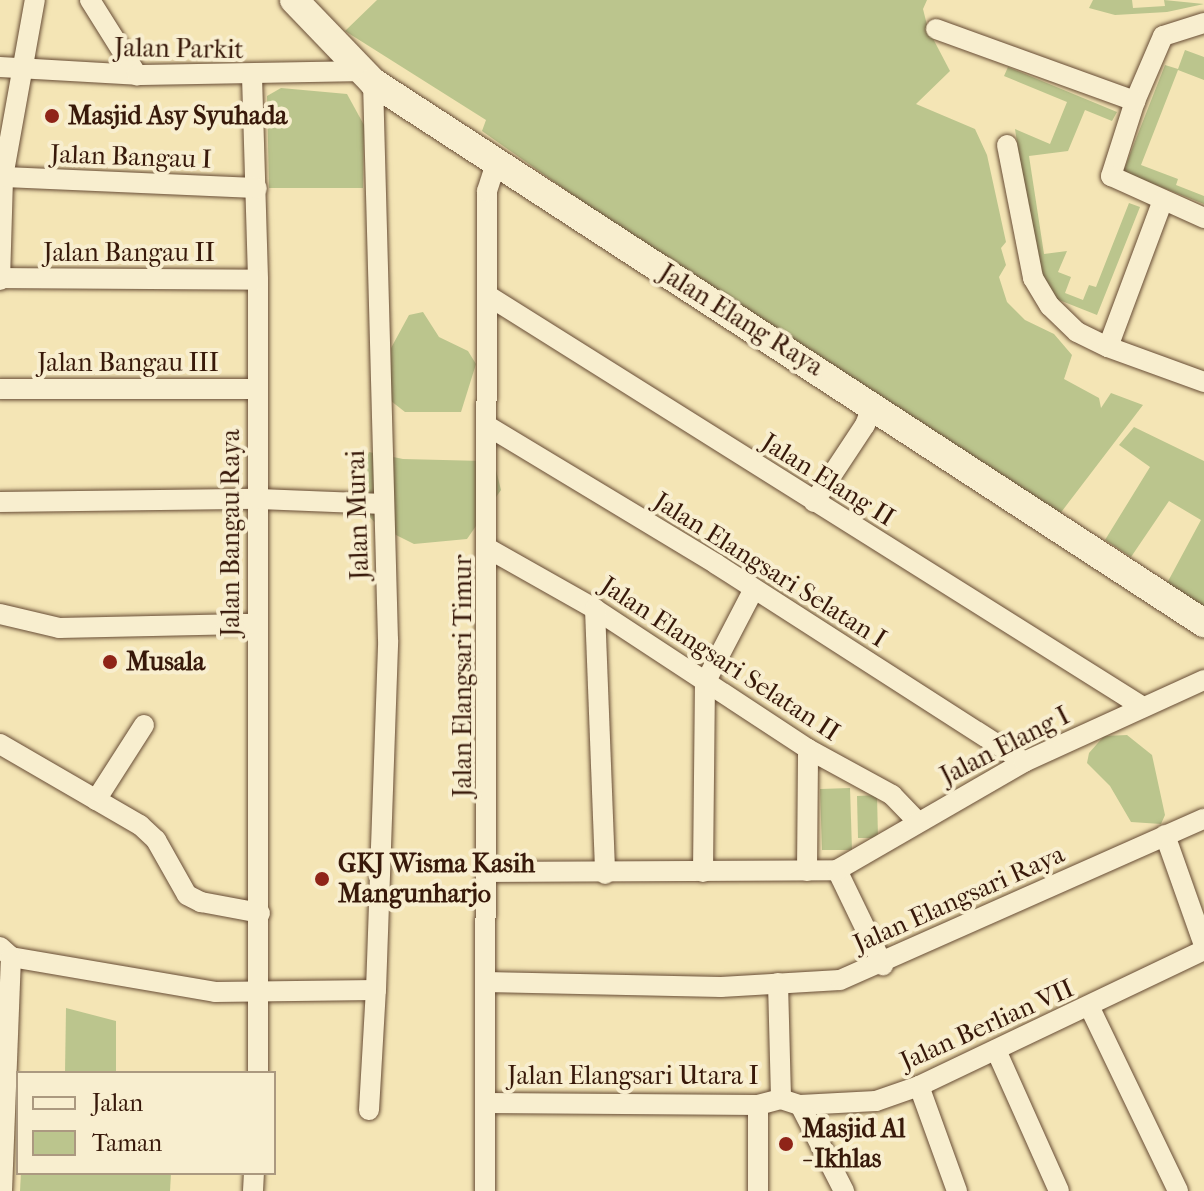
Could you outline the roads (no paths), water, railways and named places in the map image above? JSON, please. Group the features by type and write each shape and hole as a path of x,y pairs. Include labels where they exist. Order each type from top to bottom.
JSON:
{"main road":[{"name":"Jalan Elang Raya","path":"294,0 365,76 873,404 1204,623"}],"street":[{"path":"0,279 3,177 35,0"},
{"path":"90,0 137,75"},
{"path":"1204,23 1163,36 1135,101 1111,176 1204,218"},
{"path":"936,29 1135,101"},
{"name":"Jalan Parkit","path":"0,67 22,71 137,75 365,76"},
{"name":"Jalan Bangau Raya","path":"252,76 258,280 258,1071"},
{"name":"Jalan Murai","path":"365,76 388,640 369,1110"},
{"path":"1007,145 1033,278 1050,306 1077,332 1108,347 1204,382"},
{"name":"Jalan Elangsari Timur","path":"485,1191 485,982 489,872 487,191 496,163"},
{"name":"Jalan Bangau I","path":"3,177 257,188"},
{"path":"1108,347 1163,200"},
{"name":"Jalan Bangau II","path":"0,279 258,280"},
{"name":"Jalan Elang II","path":"487,295 1143,707"},
{"name":"Jalan Bangau III","path":"0,389 256,389"},
{"path":"814,502 865,425 873,404"},
{"name":"Jalan Elangsari Selatan I","path":"486,425 754,589 1024,762"},
{"path":"0,502 259,499 384,504"},
{"name":"Jalan Elangsari Selatan II","path":"489,549 595,609 808,749 892,795 917,821"},
{"path":"703,872 705,683 754,589"},
{"path":"595,609 605,874"},
{"path":"0,614 73,629 257,624"},
{"name":"Jalan Elang I","path":"837,870 917,821 1024,762 1204,680"},
{"path":"96,800 144,725"},
{"path":"0,744 96,800 156,840 187,895 201,902 260,913"},
{"path":"807,871 808,749"},
{"name":"Jalan Elangsari Raya","path":"485,982 778,983 840,980 883,965 1204,819"},
{"path":"1165,835 1204,948"},
{"path":"489,872 605,874 837,870 883,965"},
{"name":"Jalan Berlian VII","path":"790,1102 876,1101 919,1086 1090,1008 1204,948"},
{"path":"2,1191 5,952 215,992 376,990"},
{"path":"778,983 790,1102 844,1191"},
{"path":"1090,1008 1178,1191"},
{"path":"996,1050 1059,1191"},
{"path":"919,1086 957,1191"},
{"name":"Jalan Elangsari Utara I","path":"486,1103 758,1105 790,1102"},
{"path":"758,1105 758,1191"}],"place":[{"name":"Masjid Asy Syuhada","path":"52,116"},
{"name":"Musala","path":"110,662"},
{"name":"GKJ Wisma Kasih Mangunharjo","path":"322,879"},
{"name":"Masjid Al - Ikhlas","path":"786,1144"}]}
